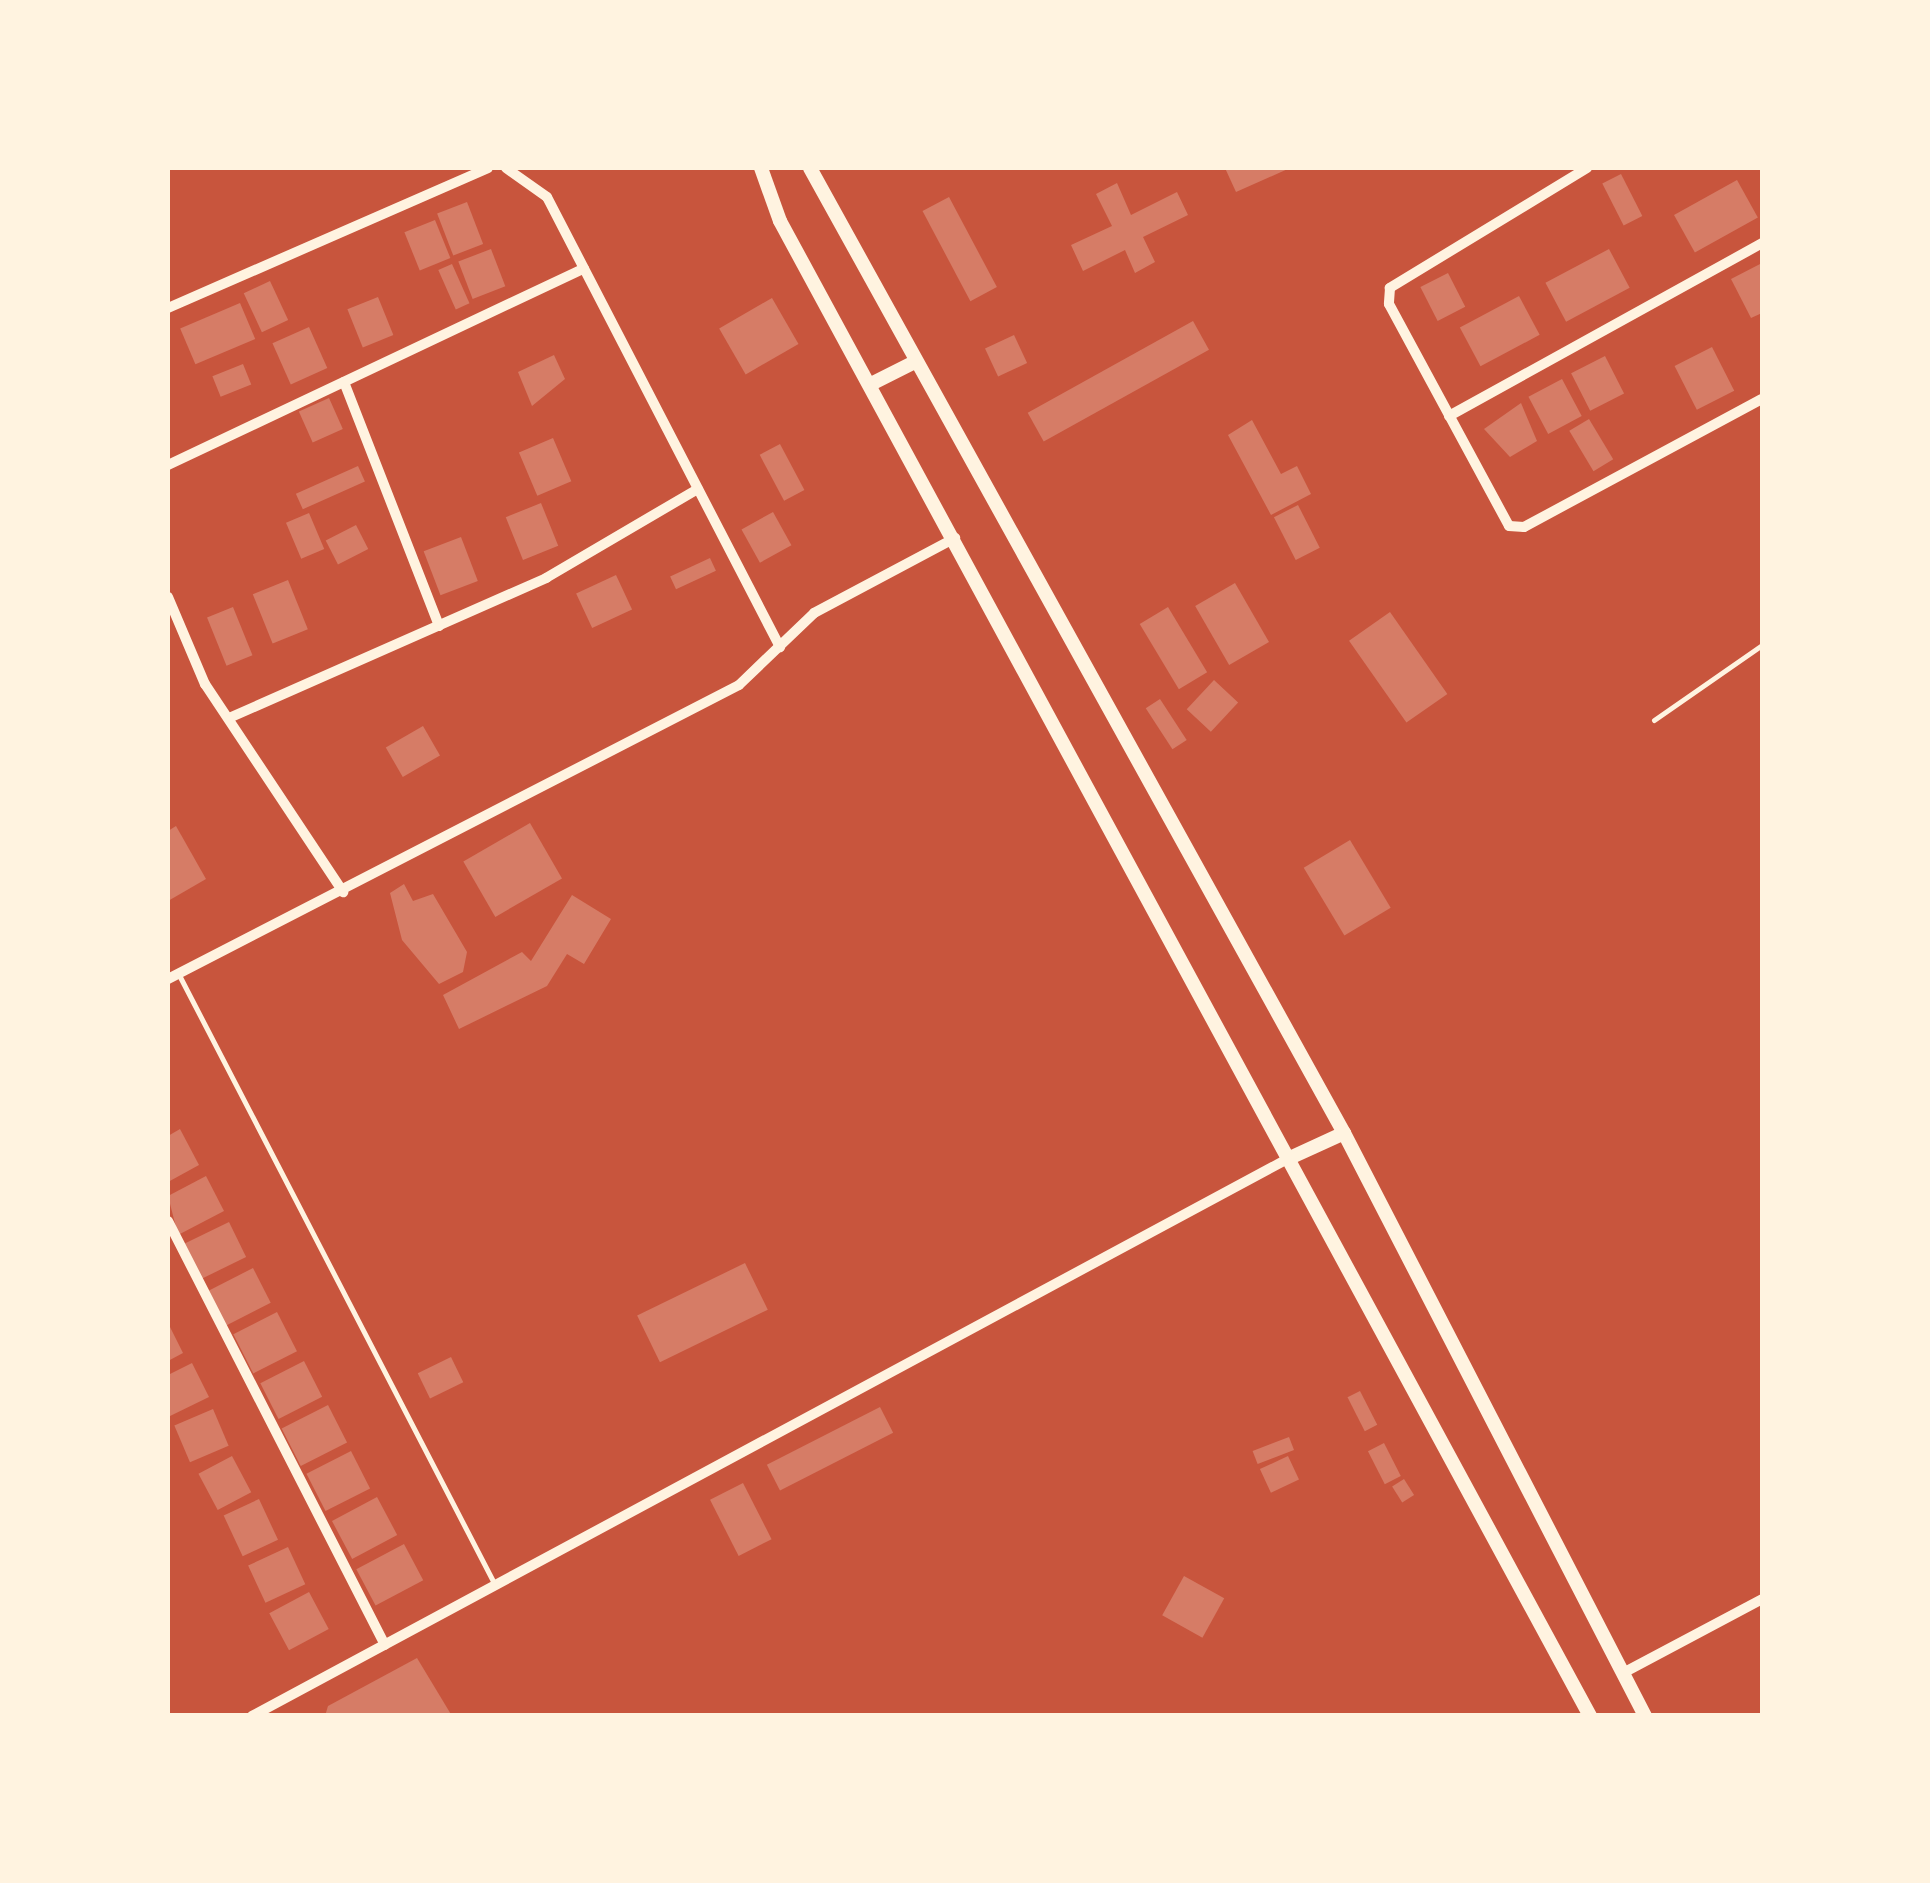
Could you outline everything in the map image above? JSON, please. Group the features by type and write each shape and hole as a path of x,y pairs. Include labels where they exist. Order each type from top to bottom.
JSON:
{"main road":[{"path":"761,168 780,221 1294,1156 1590,1716"},
{"path":"810,168 911,364 1344,1133 1645,1716"},
{"path":"871,384 911,364"},
{"path":"1294,1156 1344,1133"}],"street":[{"path":"168,308 488,168"},
{"path":"506,168 547,197 780,647"},
{"path":"1587,168 1390,288 1389,304 1509,526 1524,527 1762,399"},
{"path":"1449,416 1762,243"},
{"path":"168,465 584,268"},
{"path":"344,382 440,626"},
{"path":"229,718 546,578 698,489"},
{"path":"173,977 739,685 814,613 955,538"},
{"path":"168,597 229,718 343,892"},
{"path":"252,1716 1294,1156"},
{"path":"168,1221 385,1645"},
{"path":"1623,1673 1762,1599"}],"lane":[{"path":"1654,720 1762,645"},
{"path":"173,977 496,1586"}],"building":[{"path":"1225,168 1290,168 1236,192"},
{"path":"1621,174 1642,216 1624,225 1602,184"},
{"path":"1737,180 1758,218 1695,253 1674,215"},
{"path":"1117,183 1131,215 1177,192 1188,215 1143,237 1155,262 1135,273 1125,250 1083,271 1071,245 1112,226 1096,194"},
{"path":"949,197 997,287 970,301 923,211"},
{"path":"467,202 483,244 453,255 437,213"},
{"path":"435,220 450,258 420,270 404,232"},
{"path":"491,249 505,286 473,299 458,262"},
{"path":"1609,249 1630,288 1566,322 1545,283"},
{"path":"1762,263 1762,313 1751,318 1731,279"},
{"path":"452,264 469,303 456,309 438,270"},
{"path":"1448,273 1465,307 1438,321 1420,287"},
{"path":"270,281 288,320 262,332 244,293"},
{"path":"1519,296 1540,335 1480,366 1460,327"},
{"path":"378,297 393,335 363,347 347,309"},
{"path":"772,298 798,344 746,374 719,328"},
{"path":"240,303 255,339 195,364 180,328"},
{"path":"1193,321 1209,350 1044,441 1028,413"},
{"path":"309,327 327,368 291,384 272,343"},
{"path":"1014,335 1027,363 998,377 985,349"},
{"path":"1712,347 1734,391 1697,410 1675,366"},
{"path":"554,355 565,379 532,406 518,372"},
{"path":"1605,356 1624,393 1590,411 1571,373"},
{"path":"243,364 251,384 221,397 212,376"},
{"path":"1562,379 1582,416 1548,434 1528,397"},
{"path":"329,398 343,429 313,442 299,411"},
{"path":"1521,403 1537,441 1510,457 1484,429"},
{"path":"1589,419 1613,459 1593,471 1569,431"},
{"path":"1252,420 1281,474 1297,466 1311,494 1271,515 1228,435"},
{"path":"553,438 571,481 537,496 519,452"},
{"path":"780,444 804,490 784,501 760,455"},
{"path":"358,466 365,482 303,509 296,494"},
{"path":"541,503 558,546 523,560 506,517"},
{"path":"1298,505 1320,548 1296,560 1274,517"},
{"path":"773,512 791,545 760,563 742,529"},
{"path":"309,513 324,549 301,559 286,523"},
{"path":"356,525 368,549 338,564 326,540"},
{"path":"461,537 478,581 441,595 424,551"},
{"path":"710,558 716,571 676,589 670,577"},
{"path":"616,575 632,609 592,628 576,594"},
{"path":"288,580 308,629 273,643 253,594"},
{"path":"1235,583 1269,642 1229,665 1195,606"},
{"path":"233,607 252,655 227,666 207,617"},
{"path":"1168,607 1207,672 1179,689 1140,624"},
{"path":"1390,612 1447,694 1406,723 1349,641"},
{"path":"1214,680 1238,703 1211,732 1187,709"},
{"path":"1160,699 1187,740 1172,749 1146,708"},
{"path":"423,726 440,755 403,777 386,748"},
{"path":"530,823 562,878 495,917 463,862"},
{"path":"176,826 206,879 168,901 168,831"},
{"path":"1350,840 1391,908 1344,936 1304,868"},
{"path":"404,884 413,901 433,894 467,952 463,972 439,984 402,940 390,893"},
{"path":"572,895 611,919 584,964 567,954 547,986 459,1029 443,995 522,952 531,961"},
{"path":"180,1129 199,1165 168,1182 168,1136"},
{"path":"206,1176 224,1211 178,1235 168,1196"},
{"path":"229,1222 246,1257 197,1281 180,1246"},
{"path":"745,1263 768,1310 660,1362 637,1316"},
{"path":"253,1268 271,1303 225,1326 208,1291"},
{"path":"277,1312 297,1351 253,1373 233,1334"},
{"path":"168,1323 183,1353 168,1361"},
{"path":"451,1357 463,1382 430,1398 418,1373"},
{"path":"304,1361 322,1397 279,1419 260,1383"},
{"path":"192,1363 209,1397 168,1417 168,1375"},
{"path":"1360,1391 1377,1425 1365,1431 1348,1397"},
{"path":"328,1405 347,1442 301,1466 282,1429"},
{"path":"880,1407 893,1433 780,1490 767,1465"},
{"path":"213,1409 229,1446 190,1462 174,1425"},
{"path":"1289,1437 1294,1450 1258,1464 1253,1451"},
{"path":"1384,1443 1401,1476 1385,1484 1368,1451"},
{"path":"351,1451 370,1488 326,1511 306,1474"},
{"path":"232,1456 251,1492 218,1510 198,1474"},
{"path":"1288,1456 1299,1480 1271,1493 1260,1469"},
{"path":"1404,1479 1414,1495 1402,1503 1392,1486"},
{"path":"743,1483 772,1539 739,1556 710,1500"},
{"path":"377,1497 397,1535 352,1559 332,1521"},
{"path":"259,1499 278,1540 243,1556 224,1515"},
{"path":"404,1544 423,1580 376,1606 356,1569"},
{"path":"288,1547 305,1584 265,1603 248,1566"},
{"path":"1184,1576 1224,1598 1202,1638 1162,1615"},
{"path":"309,1592 329,1629 289,1650 269,1613"},
{"path":"417,1658 452,1716 325,1716 328,1706"}]}
